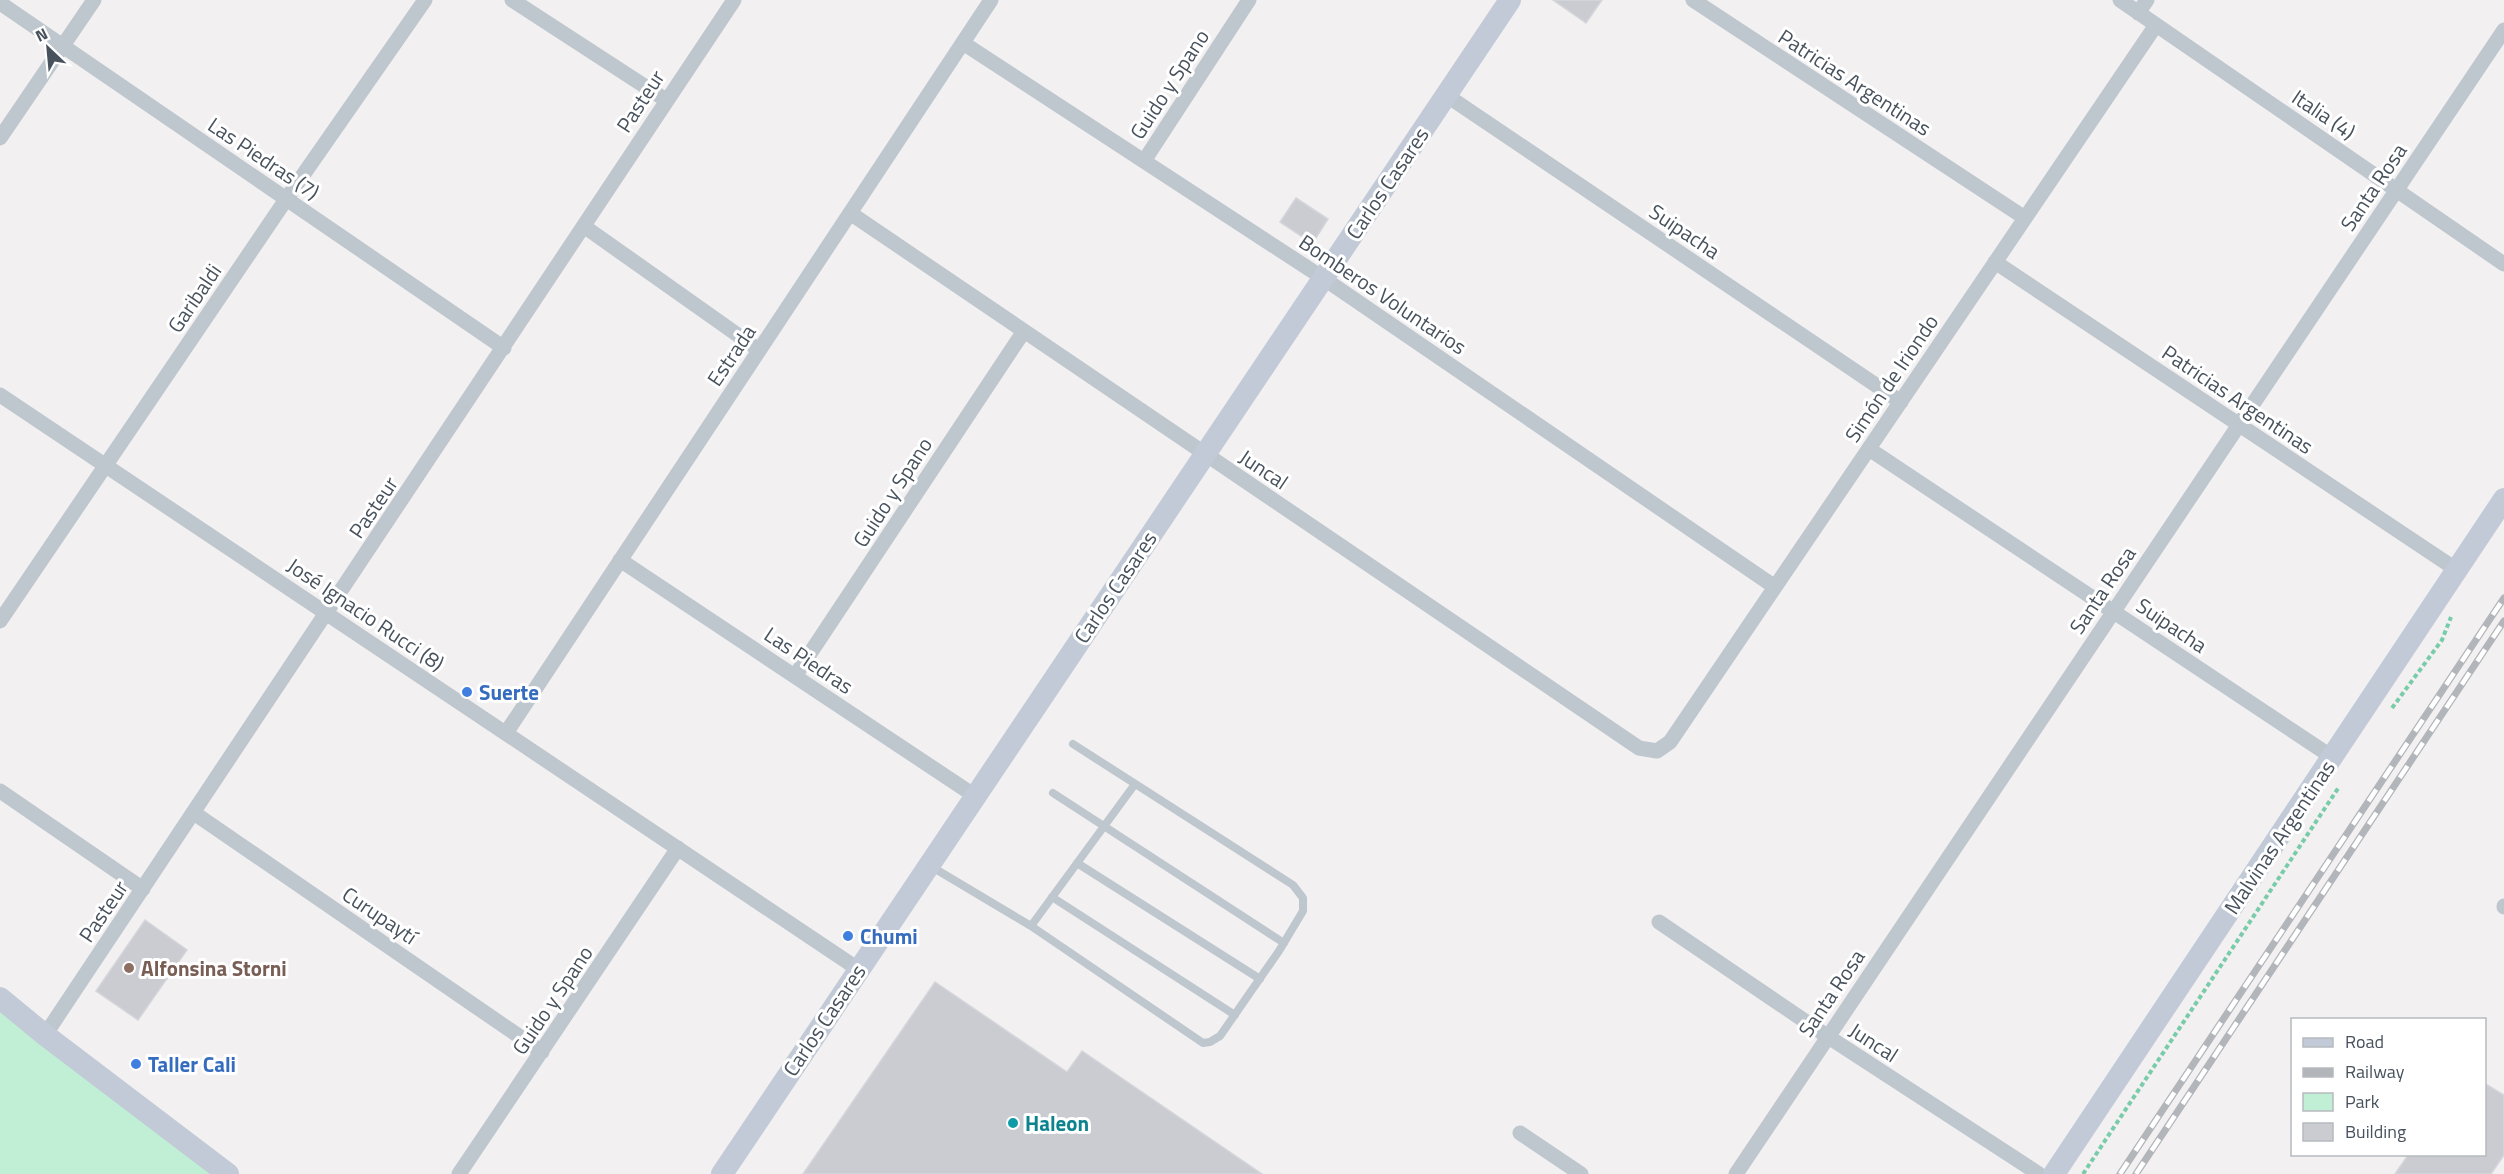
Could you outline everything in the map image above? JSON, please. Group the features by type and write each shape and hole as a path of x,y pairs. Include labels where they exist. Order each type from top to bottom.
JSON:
{"street":[{"path":"0,138 94,0"},
{"name":"Garibaldi","path":"0,621 287,198 425,0"},
{"path":"512,0 666,100"},
{"name":"Pasteur","path":"45,1035 734,0"},
{"name":"Estrada","path":"506,733 991,0"},
{"name":"Guido y Spano","path":"1144,161 1249,0"},
{"name":"Carlos Casares","path":"722,1174 1510,0"},
{"name":"Patricias Argentinas","path":"1693,0 2025,218"},
{"name":"Italia (4)","path":"2120,0 2143,6 2156,25 2504,264"},
{"name":"Las Piedras (7)","path":"0,3 504,348"},
{"name":"Simón de Iriondo","path":"1657,750 1670,742 2156,25"},
{"name":"Santa Rosa","path":"1736,1174 2504,30"},
{"name":"Bomberos Voluntarios","path":"963,43 1323,278 1775,587"},
{"name":"Suipacha","path":"1446,95 1900,402"},
{"name":"Juncal","path":"850,213 1639,748 1657,750"},
{"path":"585,226 759,350"},
{"name":"Patricias Argentinas","path":"1995,262 2457,570"},
{"name":"Guido y Spano","path":"795,676 1024,331"},
{"name":"José Ignacio Rucci (8)","path":"0,395 858,969"},
{"name":"Suipacha","path":"1869,449 2332,757"},
{"name":"Malvinas Argentinas","path":"2054,1174 2504,499"},
{"name":"Las Piedras","path":"620,560 975,796"},
{"path":"0,790 143,889"},
{"name":"Curupaytí","path":"194,813 542,1052"},
{"name":"Guido y Spano","path":"459,1174 678,848"},
{"name":"Juncal","path":"1659,922 1827,1036 2038,1174"},
{"path":"0,998 228,1174"},
{"path":"1520,1133 1581,1174"}],"lane":[{"path":"929,864 1031,926 1203,1043 1220,1036 1284,943 1303,911 1303,898 1293,885 1073,744"},
{"path":"1031,926 1135,784"},
{"path":"1053,793 1284,943"},
{"path":"1077,863 1260,979"},
{"path":"1053,897 1235,1015"}],"path":[{"path":"2390,710 2442,640 2455,608"},
{"path":"2084,1174 2345,778"}],"green space":[{"path":"0,1008 218,1174 0,1174"}],"building":[{"path":"1553,0 1602,0 1586,23"},
{"path":"1296,198 1328,219 1316,238 1304,238 1280,222"},
{"path":"145,920 187,950 138,1020 96,991"},
{"name":"Haleon","path":"935,982 1067,1072 1082,1051 1262,1174 803,1174"},
{"path":"2486,1084 2504,1095 2504,1155 2491,1174 2395,1174 2407,1156 2486,1156"}],"railway":[{"path":"2120,1174 2504,598"},
{"path":"2136,1174 2504,621"}],"place":[{"name":"Suerte","path":"467,692"},
{"name":"Chumi","path":"848,936"},
{"name":"Alfonsina Storni","path":"129,968"},
{"name":"Taller Cali","path":"136,1064"},
{"name":"Haleon","path":"1013,1123"}]}
